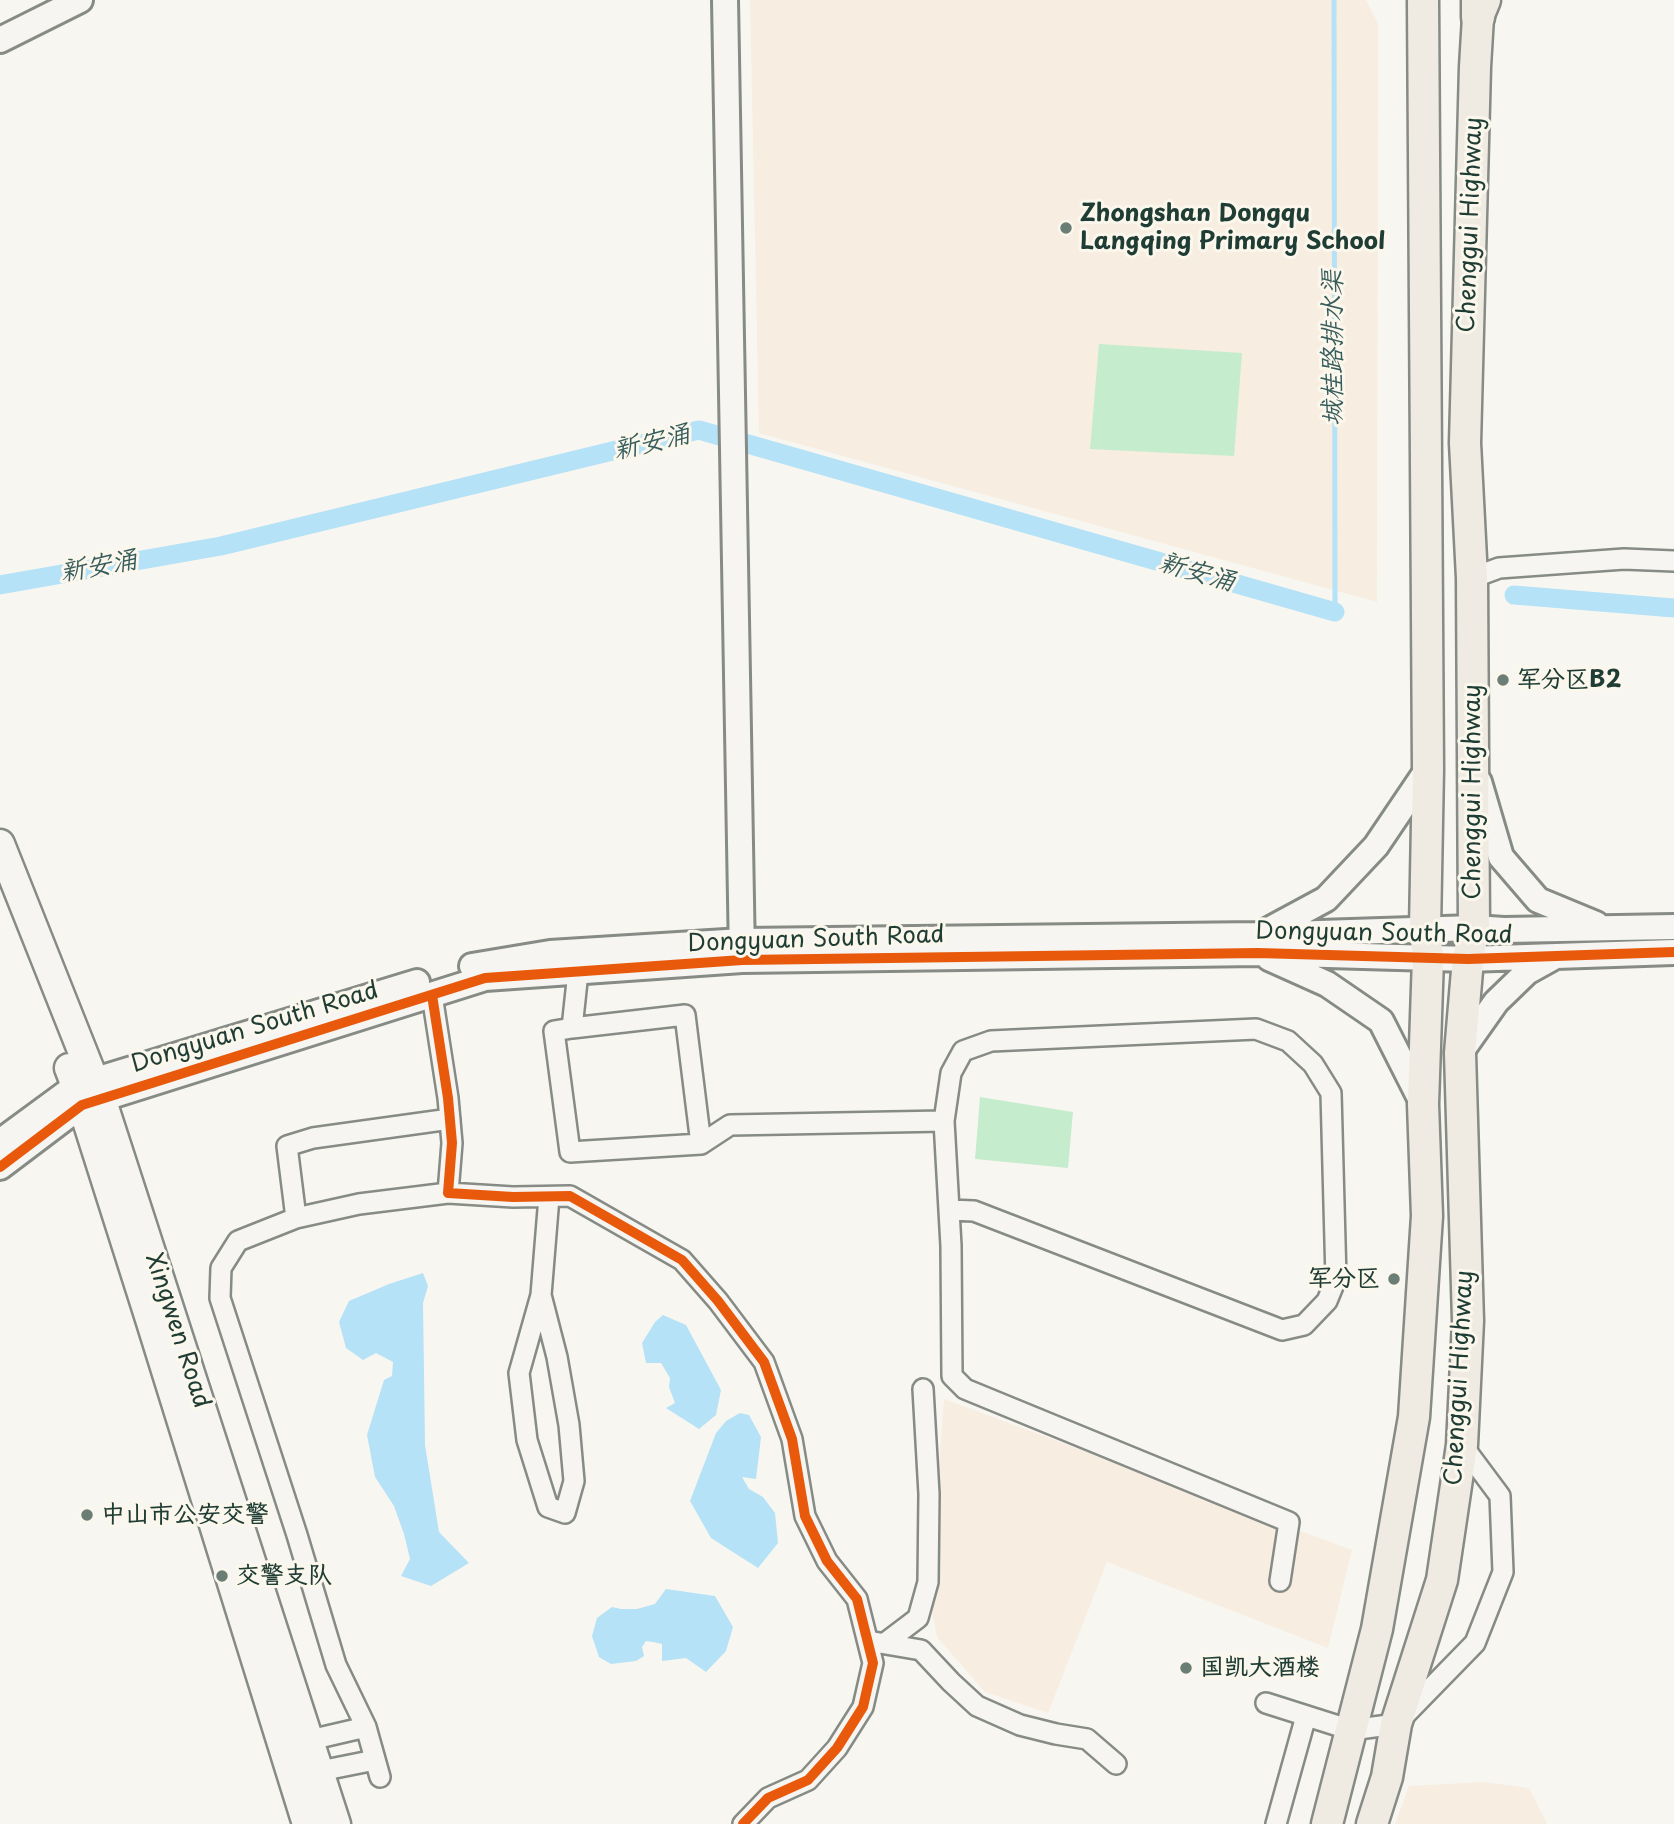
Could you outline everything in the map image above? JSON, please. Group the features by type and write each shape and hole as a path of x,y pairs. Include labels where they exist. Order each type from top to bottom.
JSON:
{"main road":[{"name":"Chenggui Highway","path":"1327,1824 1377,1629 1414,1417 1427,1216 1423,1104 1428,769 1423,0"},
{"name":"Chenggui Highway","path":"1372,1824 1387,1777 1396,1724 1442,1580 1462,1445 1468,1321 1460,1053 1468,959 1474,928 1472,578 1465,443 1475,67 1480,6"},
{"name":"Xingwen Road","path":"0,844 89,1092 310,1740 336,1824"},
{"name":"Xingwen Road","path":"0,897 89,1092 307,1824"}],"street":[{"path":"0,40 80,0"},
{"path":"725,0 742,950"},
{"path":"1472,578 1499,568 1625,559 1674,561"},
{"path":"1473,763 1501,857 1538,900 1607,928"},
{"path":"1423,1104 1381,1020 1258,944 1326,899 1376,846 1428,769"},
{"name":"Dongyuan South Road","path":"0,1142 89,1092 481,963 550,953 1426,943 1474,928 1504,930 1674,927"},
{"name":"Dongyuan South Road","path":"1426,943 1468,959 1674,952"},
{"name":"Dongyuan South Road","path":"0,1167 89,1092 485,978 578,972 742,950"},
{"path":"1460,1053 1496,1002 1527,972 1558,955"},
{"path":"572,1028 578,972"},
{"path":"432,995 452,1143 448,1193"},
{"path":"701,1144 685,1015 554,1031 570,1152 701,1144 730,1125 944,1121"},
{"path":"949,1210 974,1211 1282,1330 1304,1325 1327,1301 1336,1279 1331,1093 1313,1064 1288,1041 1256,1029 991,1041 963,1051 951,1073 944,1121 949,1210 952,1376 965,1389 1289,1522 1280,1581"},
{"path":"296,1219 287,1146 313,1138 450,1119"},
{"path":"320,1771 378,1769 366,1727 335,1665 297,1535 220,1298 221,1268 238,1241 296,1219 359,1204 448,1193 513,1197 570,1196 682,1260 718,1301 764,1362 792,1439 805,1516 827,1561 857,1599 876,1642 863,1707 837,1748 808,1780 768,1798 743,1824"},
{"path":"541,1295 557,1357 569,1425 574,1481 565,1513 548,1507 527,1440 519,1373 541,1295 549,1197"},
{"path":"876,1642 918,1618 928,1582 929,1494 923,1389"},
{"path":"1266,1703 1351,1730 1396,1724 1475,1643 1503,1572 1500,1496 1462,1445"},
{"path":"876,1642 921,1650 977,1706 1020,1725 1087,1739 1116,1764"},
{"path":"1276,1824 1306,1716"},
{"path":"310,1740 366,1727"}],"shaded area":[{"name":"Zhongshan Dongqu Langqing Primary School","path":"750,0 1366,0 1378,23 1377,602 759,433"},
{"path":"944,1399 1352,1550 1328,1648 1107,1562 1048,1713 985,1692 937,1637 929,1595"},
{"path":"1484,1782 1529,1788 1547,1824 1395,1824 1409,1786"}],"green space":[{"path":"1099,344 1242,353 1234,456 1090,449"},
{"path":"980,1097 1073,1112 1068,1168 975,1159"}],"water":[{"path":"423,1273 428,1286 423,1303 425,1445 439,1532 469,1563 431,1586 401,1576 410,1559 404,1534 394,1506 375,1477 367,1435 384,1380 392,1376 393,1362 376,1353 363,1360 346,1348 339,1322 349,1301"},
{"path":"663,1315 686,1325 721,1390 716,1415 699,1429 666,1408 675,1403 669,1387 670,1378 661,1363 646,1363 642,1343 655,1322"},
{"path":"740,1413 749,1415 761,1437 756,1479 742,1477 749,1489 763,1497 775,1513 778,1543 758,1568 711,1538 690,1501 716,1433 726,1421"},
{"path":"666,1589 715,1596 733,1627 726,1651 706,1672 686,1658 662,1661 662,1644 646,1641 642,1647 644,1656 636,1661 611,1664 599,1657 592,1636 597,1618 612,1607 637,1609 655,1604"}],"waterway":[{"name":"城桂路排水渠","path":"1334,0 1335,612"},
{"name":"新安涌","path":"0,585 221,546 699,430 1335,612"},
{"path":"1514,595 1674,608"}],"cycle path":[{"path":"0,1167 82,1105 485,978 742,960 1258,953 1468,959 1674,952"},
{"path":"432,995 452,1143 448,1193 513,1197 570,1196 682,1260 718,1301 764,1362 792,1439 805,1516 827,1561 857,1599 873,1663 863,1707 837,1748 808,1780 768,1798 743,1824"}],"place":[{"name":"Zhongshan Dongqu Langqing Primary School","path":"1066,228"},
{"name":"军分区B2","path":"1503,680"},
{"name":"军分区","path":"1394,1279"},
{"name":"中山市公安交警","path":"87,1515"},
{"name":"交警支队","path":"222,1576"},
{"name":"国凯大酒楼","path":"1186,1668"}]}
